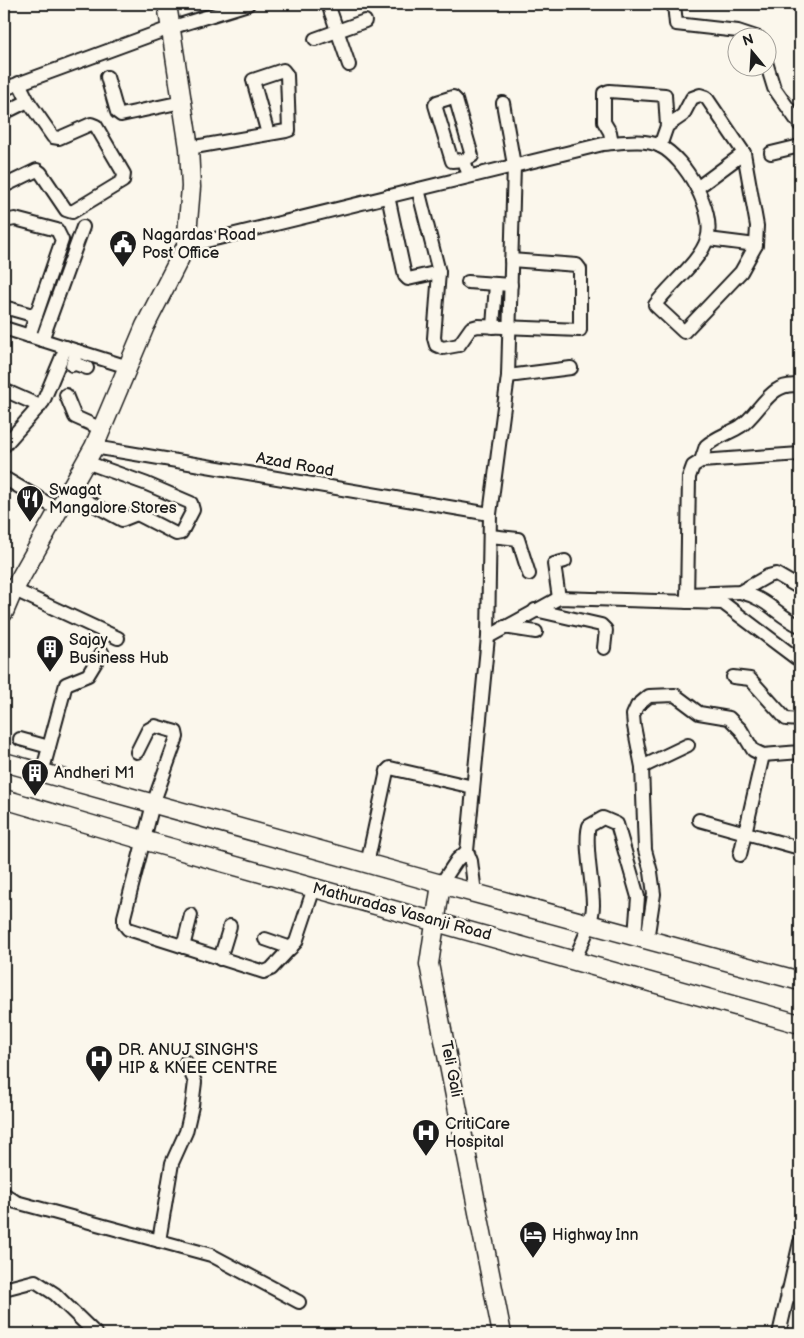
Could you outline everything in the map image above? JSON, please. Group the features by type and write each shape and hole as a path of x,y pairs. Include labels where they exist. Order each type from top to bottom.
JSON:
{"main road":[{"path":"4,612 9,588 70,492 90,454 145,326 186,246 191,187 189,148 167,4"},
{"path":"4,762 475,894 800,981"},
{"name":"Mathuradas Vasanji Road","path":"4,799 143,840 800,1024"},
{"name":"Teli Gali","path":"441,884 429,964 502,1334"}],"street":[{"path":"4,89 170,28 248,4"},
{"path":"328,4 349,65"},
{"path":"674,4 676,24 726,30"},
{"path":"315,39 365,21"},
{"path":"189,148 286,131 290,126 287,75 283,70 253,80 268,134"},
{"path":"107,77 117,112 121,115 182,102"},
{"path":"771,78 774,88 800,125"},
{"path":"4,186 37,170 66,210 72,212 123,181 124,174 96,126 91,124 59,138 53,137 28,102 19,83"},
{"path":"612,144 610,132 604,122 604,93 609,91 665,95 667,126 660,146"},
{"path":"186,246 514,165 612,144 645,143 660,146 682,165 697,188 707,215 708,239 694,260 655,304 684,332 741,272 756,245 757,226 744,153 739,142 703,95 692,98 683,115 667,126"},
{"path":"453,97 456,100 472,156 464,160 452,161 435,105 438,102 453,97"},
{"path":"4,113 28,102"},
{"path":"475,894 471,861 467,851 488,636 490,514 508,376 510,328 514,165 503,103"},
{"path":"771,153 800,146"},
{"path":"697,188 744,153"},
{"path":"464,160 468,176"},
{"path":"418,189 439,272 434,338 436,345 443,348 452,348 459,345 472,328 493,327 578,332 581,328 580,269 578,265 512,260"},
{"path":"388,196 405,276 408,279 439,272"},
{"path":"4,220 15,219 57,230 61,235 62,240 29,336"},
{"path":"42,340 83,227"},
{"path":"708,239 756,245"},
{"path":"468,282 511,285"},
{"path":"493,327 496,284"},
{"path":"4,307 36,316"},
{"path":"4,328 42,340 87,368"},
{"path":"72,357 128,367"},
{"path":"4,446 9,431 40,406 72,357"},
{"path":"508,376 571,368"},
{"path":"702,461 706,446 741,426 772,392 792,386 800,386"},
{"path":"4,390 40,406"},
{"path":"66,395 75,417 102,429"},
{"path":"70,492 122,520 137,514 176,534 181,533 193,510 191,504 147,484 90,454"},
{"name":"Azad Road","path":"90,454 490,514"},
{"path":"687,598 689,477 693,466 702,461 800,454"},
{"path":"4,478 59,510"},
{"path":"490,536 518,539 529,574"},
{"path":"559,598 554,564 565,561"},
{"path":"740,592 768,576 776,574 800,588"},
{"path":"9,588 118,638"},
{"path":"488,636 540,611 559,598 687,598 740,592 761,598 790,621 800,626"},
{"path":"687,598 723,603 758,632 800,659"},
{"path":"504,627 534,632 540,611"},
{"path":"540,611 604,626 606,630 604,648"},
{"path":"42,773 66,684 88,675 102,652"},
{"path":"733,677 750,679 786,719 800,720"},
{"path":"641,938 654,894 654,882 645,850 642,767 633,715 637,706 649,696 675,696 699,713 729,718 741,730 753,750 763,755 800,752"},
{"path":"137,752 150,728 155,726 176,732 177,736 153,804 124,917 124,924 128,929 264,972 271,969 296,942 314,888"},
{"path":"20,739 48,747"},
{"path":"642,767 688,745"},
{"path":"740,855 763,755"},
{"path":"367,864 387,771 390,768 473,787"},
{"path":"574,961 593,905 587,833 589,826 603,818 616,824 638,897 641,938"},
{"path":"699,820 796,847"},
{"path":"441,884 457,860 467,851"},
{"path":"183,947 191,915"},
{"path":"220,959 230,926"},
{"path":"265,939 292,948"},
{"path":"159,1241 172,1163 186,1132 192,1106 195,1082 186,1062"},
{"path":"4,1194 16,1202 211,1255 299,1302"},
{"path":"788,1323 794,1295 800,1242"},
{"path":"4,1289 35,1281 56,1294 96,1334"},
{"path":"780,1334 794,1295"}],"place":[{"name":"Nagardas Road Post Office","path":"123,268"},
{"name":"Swagat Mangalore Stores","path":"30,523"},
{"name":"Sajay Business Hub","path":"50,673"},
{"name":"Andheri M1","path":"35,797"},
{"name":"DR. ANUJ SINGH'S HIP & KNEE CENTRE","path":"99,1083"},
{"name":"CritiCare Hospital","path":"426,1157"},
{"name":"Highway Inn","path":"533,1259"}]}
